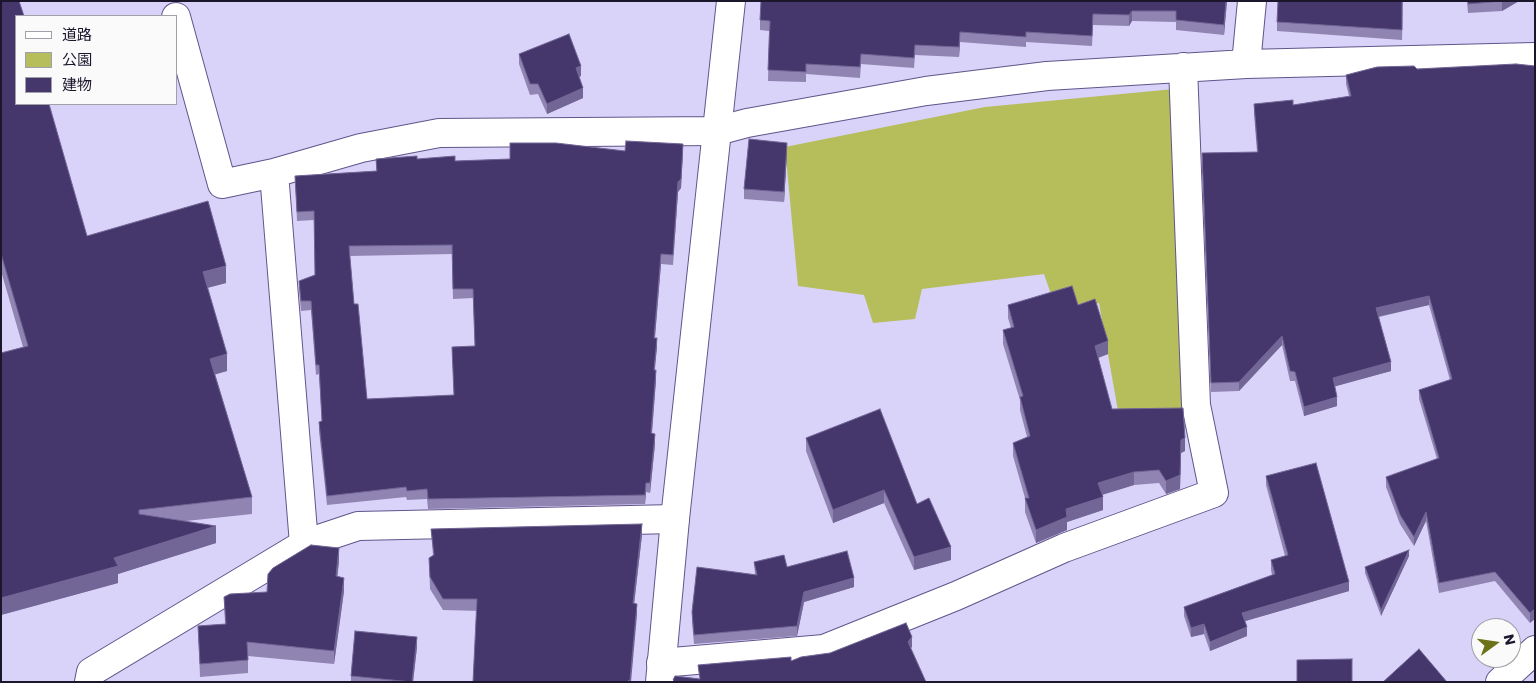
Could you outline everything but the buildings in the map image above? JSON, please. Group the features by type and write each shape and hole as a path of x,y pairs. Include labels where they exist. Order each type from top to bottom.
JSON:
{"street":[{"path":"172,1 176,15"},
{"path":"731,1 675,519 661,672 824,649 956,596 1064,548 1214,493 1196,405 1184,67"},
{"path":"1246,64 1252,1"},
{"path":"178,24 222,184 274,173 361,148 439,132 717,131 747,123 926,91 1047,76 1246,64 1535,58"},
{"path":"274,173 304,544"},
{"path":"89,682 91,672 304,544 358,526 675,519"},
{"path":"1500,682 1535,650"}],"green space":[{"path":"1174,89 1185,418 1118,411 1099,303 1055,306 1044,274 922,289 915,319 873,323 864,295 798,286 785,147 985,107"}]}
